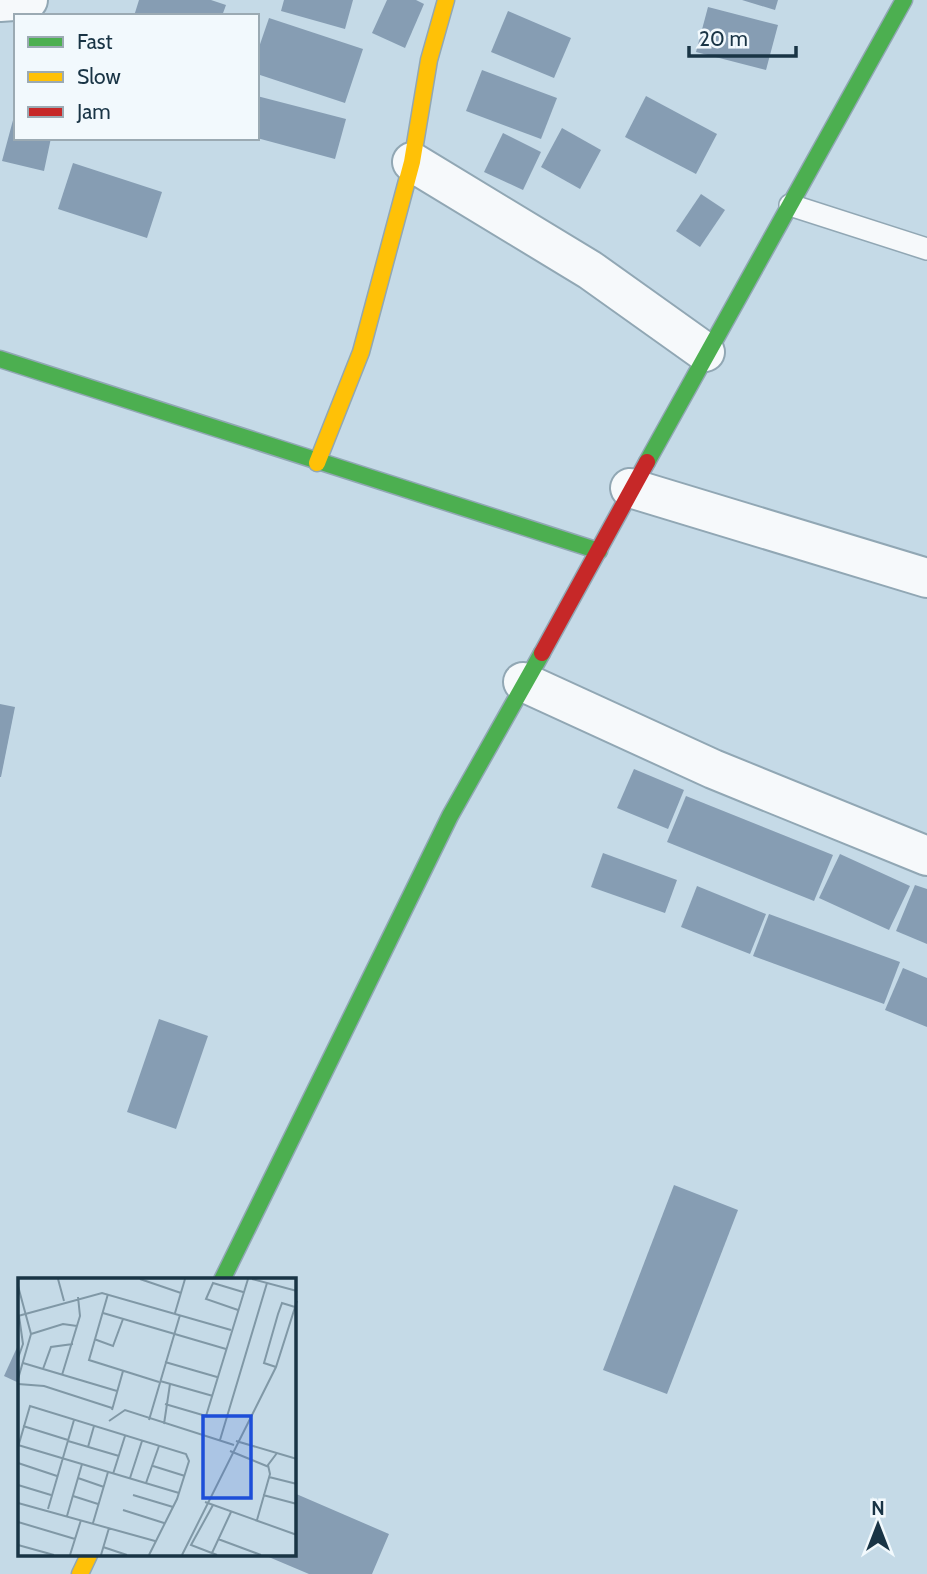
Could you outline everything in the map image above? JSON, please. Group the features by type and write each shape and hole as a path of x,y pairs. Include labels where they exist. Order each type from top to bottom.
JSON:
{"street":[{"path":"0,2 28,0"},
{"path":"317,463 361,352 412,162 429,60 446,0"},
{"path":"223,1278 450,816 705,352 904,0"},
{"path":"412,162 590,270 705,352"},
{"path":"0,359 317,463 598,551"},
{"path":"630,488 927,578"},
{"path":"523,682 713,769 927,856"},
{"path":"80,1574 89,1556"}],"lane":[{"path":"790,205 927,249"}],"building":[{"path":"139,0 211,0 226,5 223,14 135,14"},
{"path":"284,0 353,0 345,29 281,11"},
{"path":"387,0 416,0 424,4 405,48 372,33"},
{"path":"742,0 778,0 775,10"},
{"path":"708,7 778,25 766,70 696,52"},
{"path":"508,11 571,38 554,78 491,52"},
{"path":"269,18 363,49 345,103 259,75 259,47"},
{"path":"482,70 557,98 541,139 466,111"},
{"path":"646,96 717,134 696,174 625,137"},
{"path":"259,97 346,119 335,159 259,139"},
{"path":"14,116 14,140 51,140 44,171 2,161"},
{"path":"562,128 601,150 580,189 541,167"},
{"path":"503,133 541,152 523,190 484,172"},
{"path":"73,163 162,192 147,238 58,209"},
{"path":"701,194 725,210 700,247 676,231"},
{"path":"0,704 15,707 1,777 0,777"},
{"path":"634,769 684,790 668,829 617,808"},
{"path":"686,796 833,855 814,901 667,842"},
{"path":"603,853 677,880 665,913 591,887"},
{"path":"840,854 910,886 889,930 819,898"},
{"path":"915,885 927,889 927,944 896,931"},
{"path":"697,886 766,914 750,954 681,927"},
{"path":"769,914 900,962 884,1004 753,956"},
{"path":"903,968 927,978 927,1027 885,1010"},
{"path":"159,1019 208,1036 176,1129 127,1112"},
{"path":"674,1185 738,1210 667,1394 603,1370"},
{"path":"18,1345 18,1383 4,1376"},
{"path":"296,1494 389,1534 372,1574 309,1574 266,1556 296,1556"}],"traffic: fast":[{"path":"647,462 904,0"},
{"path":"0,359 599,551"},
{"path":"223,1278 450,816 542,653"}],"traffic: slow":[{"path":"317,463 361,352 412,162 429,60 446,0"},
{"path":"80,1574 89,1556"}],"traffic: jam":[{"path":"542,653 647,462"}]}
